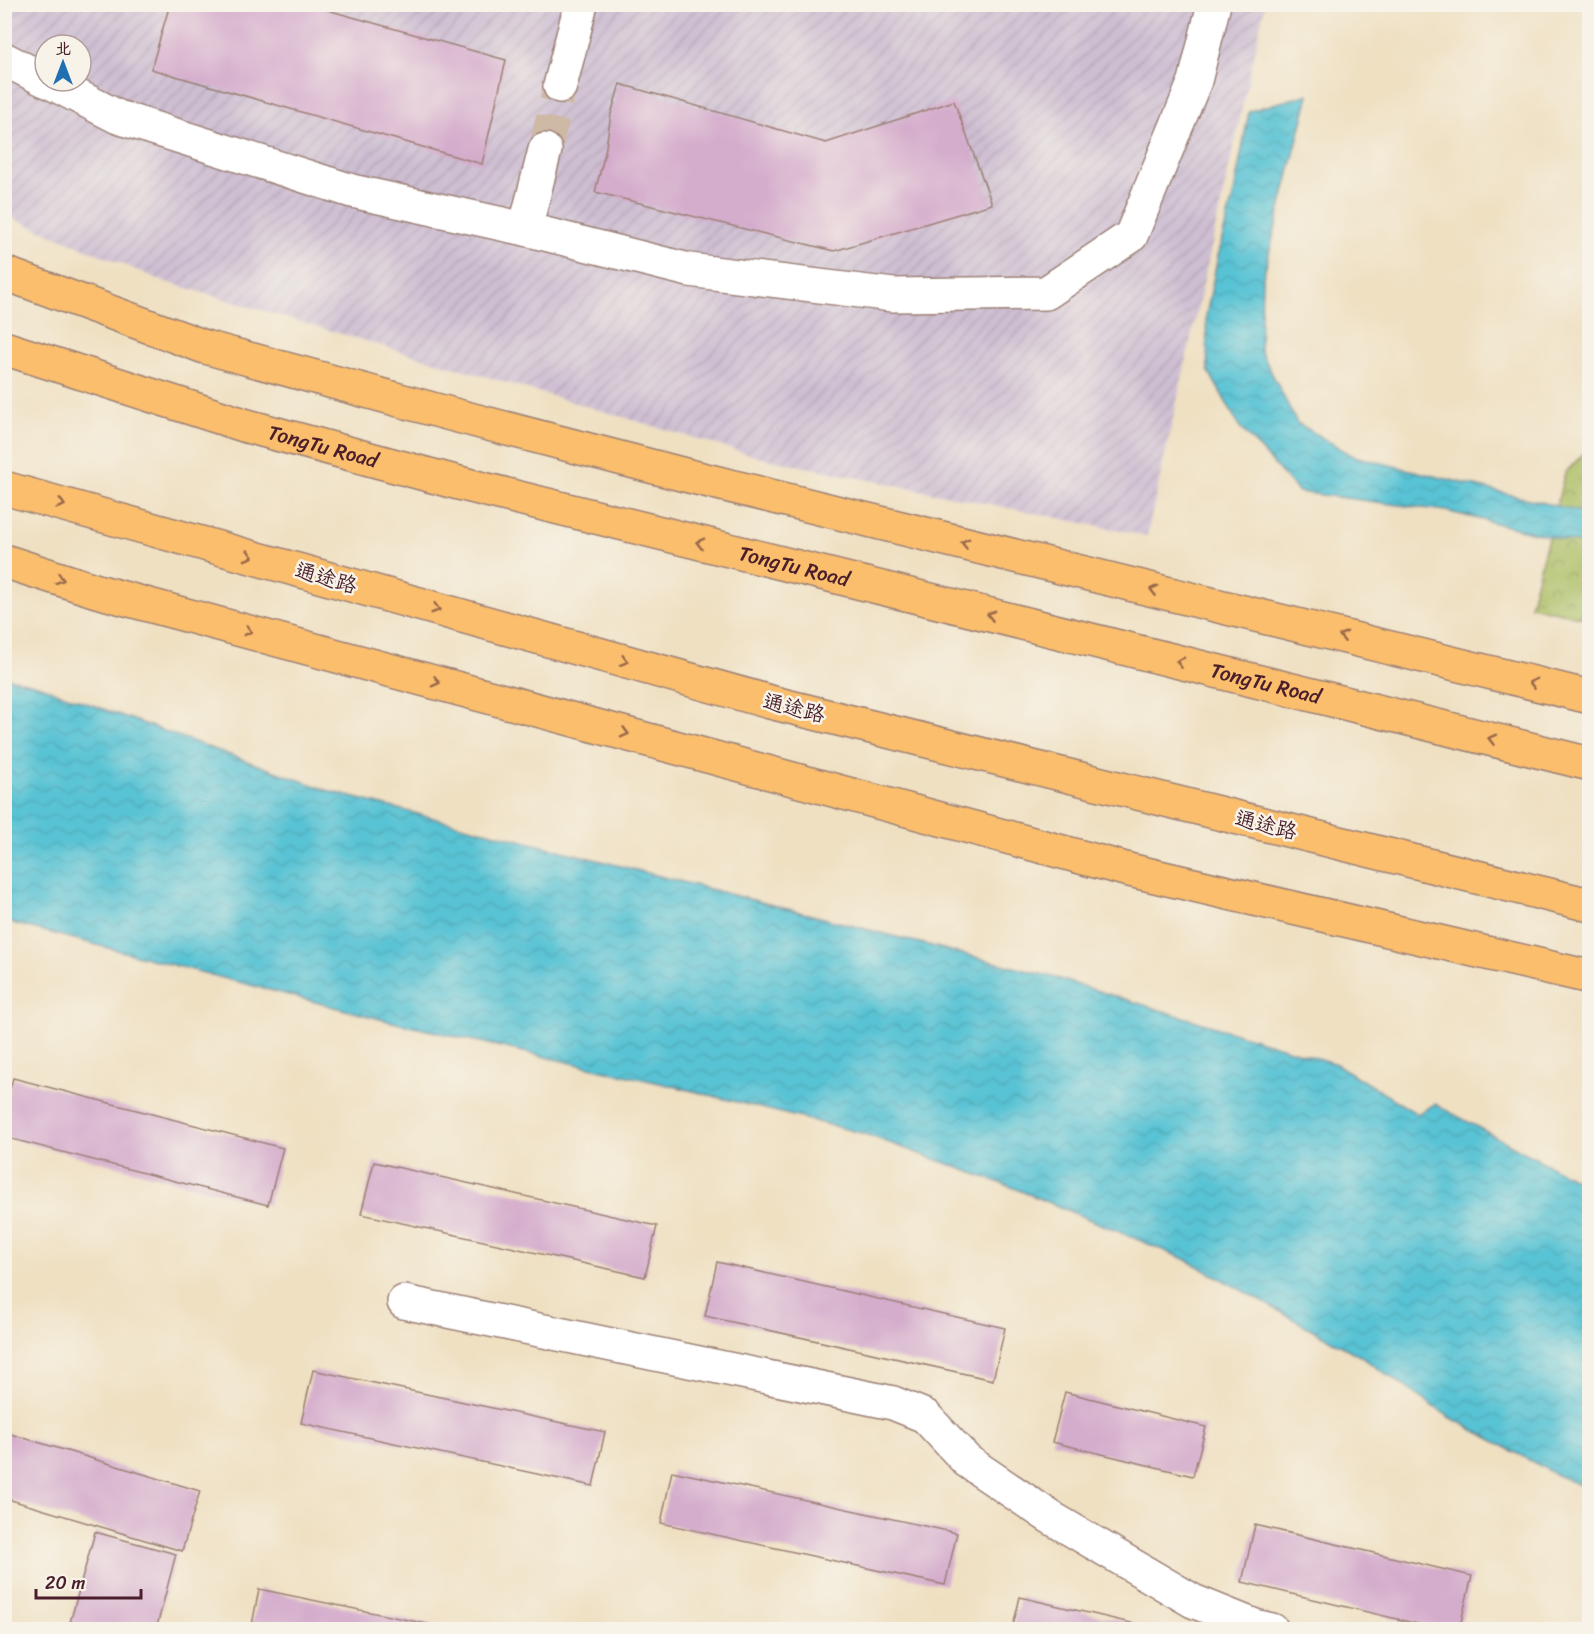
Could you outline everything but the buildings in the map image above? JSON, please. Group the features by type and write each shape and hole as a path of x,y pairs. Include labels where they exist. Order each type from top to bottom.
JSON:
{"main road":[{"path":"4,273 205,347 454,415 685,475 1590,697"},
{"name":"TongTu Road","path":"4,348 247,426 455,482 1590,764"},
{"name":"通途路","path":"4,488 770,702 1590,905"},
{"path":"4,561 108,594 1129,870 1590,977"}],"street":[{"path":"561,86 581,4"},
{"path":"71,93 118,117 341,188 525,229 689,270 892,294 1046,293 1131,236 1195,81 1214,4"},
{"path":"4,59 33,74"},
{"path":"525,229 545,150"},
{"path":"404,1302 893,1404 925,1416 967,1461 1050,1517 1193,1601 1255,1626 1272,1629"}],"shaded area":[{"path":"4,5 1265,5 1147,536 761,458 163,281 5,215"}],"green space":[{"path":"1589,448 1589,619 1530,606 1565,473"}],"water":[{"path":"1309,94 1262,281 1260,350 1297,423 1353,456 1589,514 1589,546 1446,511 1299,492 1240,427 1208,370 1206,316 1219,251 1234,193 1249,111"},
{"path":"4,677 34,684 332,792 1056,978 1336,1064 1417,1114 1435,1104 1574,1179 1589,1183 1589,1489 1559,1476 1448,1416 1360,1356 1187,1260 1009,1186 862,1133 673,1086 388,1021 5,921"}],"tunnel":[{"path":"545,150 560,86"}]}
